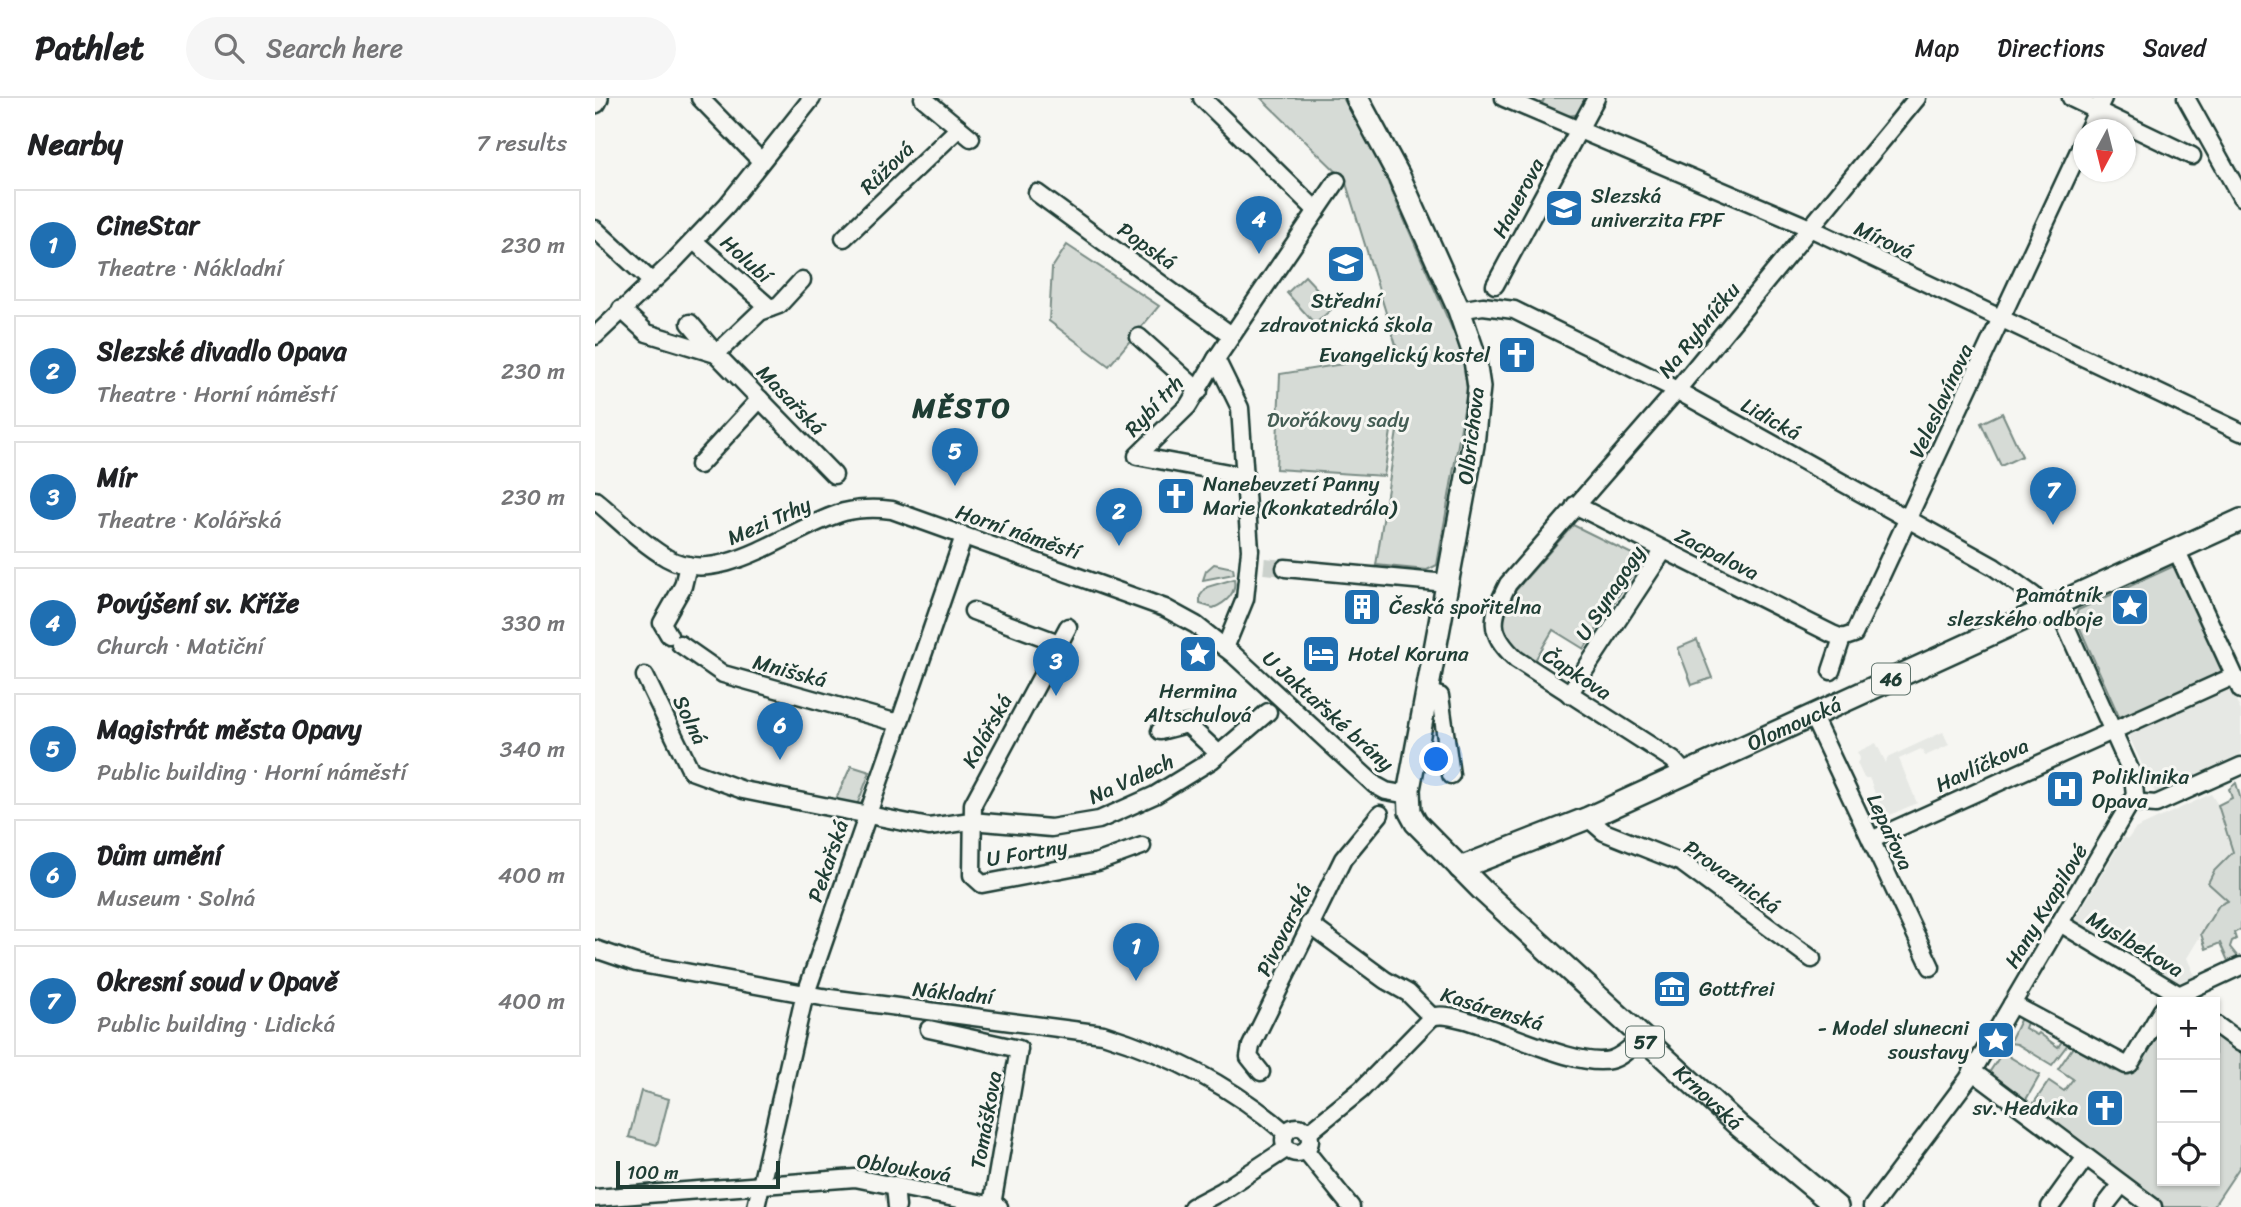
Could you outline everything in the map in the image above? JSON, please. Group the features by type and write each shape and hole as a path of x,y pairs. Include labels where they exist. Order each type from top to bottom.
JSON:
{"main road":[{"name":"Olbrichova","path":"1357,98 1399,176 1459,310 1474,354 1479,402 1408,795"},
{"name":"Olomoucká","path":"1460,868 1588,818 2241,520"},
{"name":"Krnovská","path":"1408,795 1416,823 1460,868 1641,1038 1738,1125 1837,1207"}],"street":[{"path":"700,98 761,161"},
{"path":"595,336 694,240 812,98"},
{"name":"Růžová","path":"844,238 965,133 923,98"},
{"path":"1202,98 1316,210"},
{"name":"Mírová","path":"1504,98 1535,104 1578,130 1810,228 2241,432"},
{"name":"Hauerova","path":"1495,285 1596,98"},
{"name":"Na Rybníčku","path":"1508,584 1677,390 1917,98"},
{"path":"2071,98 2100,104 2192,156"},
{"path":"2186,98 2241,197"},
{"name":"Veleslavínova","path":"1831,671 1842,638 1856,632 2073,164"},
{"name":"Rybí trh","path":"1245,476 1137,456 1199,391 1231,335 1337,181"},
{"name":"Popská","path":"1037,193 1231,335"},
{"path":"595,229 651,281"},
{"name":"Holubí","path":"694,240 769,308"},
{"path":"716,355 760,312 779,305 801,280"},
{"name":"Lidická","path":"1459,310 1483,306 1514,310 1677,390 1998,569 2050,607"},
{"name":"Masařská","path":"621,309 647,333 716,355"},
{"name":"Masařská","path":"690,323 716,355 834,475"},
{"path":"1139,337 1199,391"},
{"path":"1216,359 1240,408 1256,565 1225,648"},
{"path":"699,465 760,399"},
{"path":"595,500 667,558 688,565"},
{"name":"Zacpalova","path":"1575,505 1842,638"},
{"name":"Mezi Trhy","path":"688,565 712,565 736,559 842,513 866,508"},
{"name":"Horní náměstí","path":"866,508 892,510 1137,595 1186,620 1225,648"},
{"name":"Pekařská","path":"756,1207 806,994 964,536"},
{"path":"2176,549 2238,683"},
{"name":"U Synagogy","path":"1569,694 1664,550"},
{"name":"Mnišská","path":"688,565 683,586 662,623 674,640 723,674 898,723"},
{"path":"1285,568 1447,583"},
{"name":"Čapkova","path":"1508,584 1496,609 1494,628 1500,644 1515,659 1673,760 1685,773"},
{"path":"2050,607 2112,730 2135,783 2131,802 2156,804 2241,766"},
{"path":"973,611 1059,643"},
{"name":"Kolářská","path":"971,821 973,804 981,783 1068,627"},
{"name":"U Jaktařské brány","path":"1225,648 1375,785 1386,791 1408,795"},
{"name":"Solná","path":"645,676 691,771 743,789 867,814"},
{"name":"Havlíčkova","path":"1871,840 2112,730 2238,683"},
{"path":"1428,692 1440,696 1451,775"},
{"name":"Na Valech","path":"867,814 929,827 971,821 1051,828 1099,820 1155,795 1219,754 1268,712"},
{"name":"Lepařova","path":"1812,715 1931,967"},
{"path":"1160,731 1187,724 1219,754"},
{"path":"1417,744 1447,743"},
{"name":"Hany Kvapilové","path":"1872,1207 1972,1072 2131,802"},
{"name":"Pivovarská","path":"1261,1072 1249,1057 1251,1046 1343,859 1380,814"},
{"name":"Provaznická","path":"1588,818 1604,832 1682,863 1812,959"},
{"name":"U Fortny","path":"971,821 972,875 982,884 1098,863 1142,846"},
{"name":"Myslbekova","path":"2060,922 2174,997"},
{"name":"Kasárenská","path":"1309,924 1385,980 1408,993 1432,1017 1447,1014 1507,1037 1600,1061 1620,1056 1641,1038"},
{"name":"Nákladní","path":"595,949 636,963 806,994 1103,1034 1141,1046 1206,1076 1246,1100 1286,1141"},
{"path":"2181,997 2241,966"},
{"path":"2012,1004 2126,1065 2130,1063 2157,1018"},
{"path":"1308,1133 1355,1095 1432,1017"},
{"path":"2220,1028 2241,1043"},
{"name":"Tomáškova","path":"929,1029 1019,1049 995,1206"},
{"path":"1972,1072 2153,1207"},
{"path":"1192,1207 1222,1191 1286,1141 1295,1127 1308,1133"},
{"path":"1286,1141 1296,1154 1306,1151 1310,1144 1308,1133"},
{"path":"1306,1151 1351,1207"},
{"path":"2050,1207 2086,1157"},
{"name":"Oblouková","path":"595,1198 855,1178 995,1206"},
{"path":"2104,1207 2122,1184"},
{"path":"895,1185 897,1207"}],"shaded area":[{"path":"2230,687 2241,711 2241,754 2155,793 2128,734"},
{"path":"1943,732 1949,745 1925,756 1921,749 1899,759 1917,803 1883,818 1871,782 1869,778 1864,778 1857,763 1860,758 1857,752 1876,743 1886,763 1887,758"},
{"path":"2211,794 2218,805 2233,852 2220,868 2228,901 2219,905 2187,958 2195,976 2177,983 2076,924 2075,920 2124,837 2128,839 2135,829"}],"green space":[{"name":"Dvořákovy sady","path":"1261,98 1343,98 1371,144 1457,340 1466,368 1467,393 1437,565 1427,570 1376,565 1397,431 1391,431 1384,476 1276,469 1280,374 1399,355 1345,180"},
{"path":"1545,98 1588,98 1580,114 1568,116 1541,105"},
{"path":"1067,245 1159,306 1109,366 1049,321 1052,268"},
{"path":"1305,276 1334,307 1315,324 1287,293"},
{"path":"2002,413 2022,456 2001,466 1981,423"},
{"path":"1573,525 1642,559 1584,649 1553,630 1534,662 1508,640 1503,632 1501,614 1509,598"},
{"path":"1214,564 1233,568 1234,574 1203,580 1206,571"},
{"path":"2176,565 2224,671 2120,719 2075,617 2078,610"},
{"path":"1234,579 1234,589 1230,597 1222,603 1213,608 1200,604 1200,596 1207,587"},
{"path":"1697,640 1712,678 1692,685 1678,648"},
{"path":"851,766 870,772 857,805 836,799"},
{"path":"2236,783 2241,800 2241,929 2234,933 2236,939 2230,947 2238,957 2228,961 2220,943 2206,949 2201,934 2219,905 2228,901 2208,883 2214,871 2233,852 2218,805 2232,798 2229,789"},
{"path":"2022,1016 2028,1020 2025,1028 2037,1035 2039,1033 2058,1047 2062,1041 2068,1044 2052,1065 2017,1044 2009,1043"},
{"path":"2157,1024 2157,1186 2220,1186 2220,1035 2241,1050 2241,1165 2213,1207 2156,1207 2031,1107 2049,1081 2064,1091 2073,1079 2058,1069 2073,1047 2114,1071 2131,1069"},
{"path":"2004,1050 2005,1054 2040,1075 2024,1103 1985,1079"},
{"path":"641,1091 669,1099 657,1145 629,1137"}],"tunnel":[{"path":"1264,566 1285,568"}],"place":[{"name":"Slezská univerzita FPF","path":"1564,208"},
{"name":"Povýšení sv. Kříže","path":"1259,254"},
{"name":"Střední zdravotnická škola","path":"1346,264"},
{"name":"Evangelický kostel","path":"1517,355"},
{"name":"Magistrát města Opavy","path":"955,486"},
{"name":"Nanebevzetí Panny Marie (konkatedrála)","path":"1176,496"},
{"name":"Okresní soud v Opavě","path":"2053,525"},
{"name":"Slezské divadlo Opava","path":"1119,546"},
{"name":"Česká spořitelna","path":"1362,607"},
{"name":"Památník slezského odboje","path":"2130,607"},
{"name":"Hermina Altschulová","path":"1198,654"},
{"name":"Hotel Koruna","path":"1321,654"},
{"name":"Mír","path":"1056,696"},
{"name":"Dům umění","path":"780,760"},
{"name":"Poliklinika Opava","path":"2065,789"},
{"name":"CineStar","path":"1136,981"},
{"name":"Gottfrei","path":"1672,989"},
{"name":"- Model slunecni soustavy","path":"1996,1040"},
{"name":"sv. Hedvika","path":"2105,1108"}],"district":[{"name":"MĚSTO","path":"962,407"}]}
